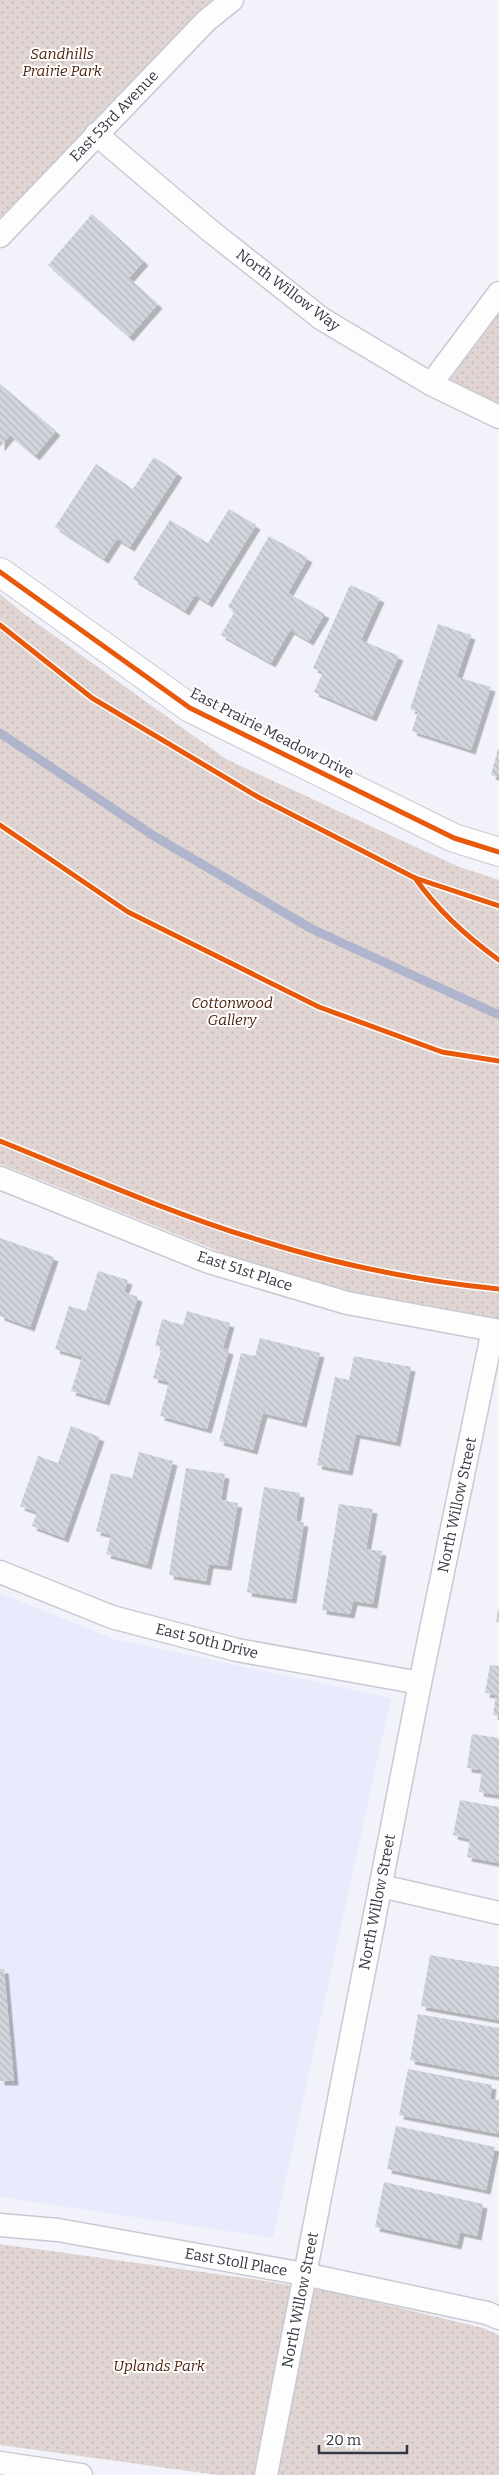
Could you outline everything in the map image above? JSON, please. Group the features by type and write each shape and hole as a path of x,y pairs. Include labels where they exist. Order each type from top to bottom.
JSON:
{"street":[{"name":"East 53rd Avenue","path":"0,236 206,21 232,0"},
{"name":"North Willow Way","path":"96,134 208,228 322,319 431,384 499,418"},
{"path":"431,384 499,293"},
{"name":"East Prairie Meadow Drive","path":"0,572 190,708 454,838 499,852"},
{"name":"East 51st Place","path":"0,1178 218,1264 347,1303 496,1331"},
{"name":"North Willow Street","path":"266,2475 420,1683 496,1331"},
{"name":"East 50th Drive","path":"0,1572 112,1617 237,1650 420,1683"},
{"path":"380,1886 499,1913"},
{"name":"East Stoll Place","path":"0,2225 58,2230 304,2274 487,2313 499,2318"},
{"path":"0,2463 81,2475"}],"shaded area":[{"path":"0,1593 114,1639 391,1698 273,2238 0,2197"}],"green space":[{"name":"Sandhills Prairie Park","path":"0,0 212,0 0,221"},
{"path":"499,293 499,417 431,384"},
{"name":"Cottonwood Gallery","path":"0,594 24,614 226,759 457,866 499,880 499,1323 368,1298 243,1261 0,1164"},
{"name":"Uplands Park","path":"0,2244 253,2279 338,2293 483,2328 499,2335 499,2475 218,2475 0,2445"}],"building":[{"path":"92,214 144,261 129,278 158,304 129,337 48,265"},
{"path":"0,384 56,431 35,456 10,435 0,447"},
{"path":"154,457 178,473 130,547 117,539 104,559 55,527 96,464 133,489"},
{"path":"229,509 256,525 208,603 195,595 185,611 133,579 170,520 208,543"},
{"path":"269,536 308,558 288,593 325,614 309,641 290,630 271,663 221,635 235,611 228,607"},
{"path":"350,585 380,598 361,640 399,656 372,717 314,692 323,672 313,668"},
{"path":"438,624 471,635 457,677 491,687 471,750 412,731 418,712 410,709"},
{"path":"499,749 499,777 491,775"},
{"path":"0,1238 54,1257 30,1327 0,1316"},
{"path":"98,1271 128,1280 124,1292 138,1297 105,1401 71,1391 82,1357 55,1349 69,1306 86,1311"},
{"path":"187,1311 230,1323 223,1348 229,1350 207,1429 160,1416 169,1382 153,1378 162,1347 155,1346 162,1319 183,1325"},
{"path":"260,1338 320,1353 302,1423 263,1413 253,1450 219,1441 241,1353 255,1356"},
{"path":"354,1356 411,1367 396,1442 356,1434 348,1471 317,1465 335,1377 349,1380"},
{"path":"71,1426 100,1437 64,1538 32,1526 37,1512 20,1506 38,1456 58,1463"},
{"path":"139,1452 173,1461 147,1565 106,1554 111,1535 96,1531 111,1473 132,1478"},
{"path":"186,1468 225,1474 221,1500 238,1503 227,1566 209,1564 206,1581 169,1575"},
{"path":"264,1487 300,1493 296,1521 304,1522 292,1599 247,1592"},
{"path":"339,1504 373,1509 366,1549 382,1551 373,1604 353,1601 350,1614 322,1610"},
{"path":"498,1610 499,1622 496,1622"},
{"path":"490,1665 499,1666 499,1716 493,1715 496,1695 485,1693"},
{"path":"472,1734 499,1738 499,1795 479,1792 482,1770 467,1768"},
{"path":"460,1800 499,1807 499,1863 467,1857 470,1839 453,1835"},
{"path":"430,1955 499,1967 499,2020 421,2006"},
{"path":"0,1969 4,1969 14,2081 0,2081"},
{"path":"418,2014 499,2028 499,2077 410,2060"},
{"path":"408,2069 492,2085 490,2099 499,2100 499,2134 399,2115"},
{"path":"396,2126 495,2147 486,2190 387,2169"},
{"path":"384,2182 483,2204 477,2236 460,2232 457,2245 375,2227"}],"waterway":[{"path":"0,733 154,836 312,929 499,1015"}],"cycle path":[{"path":"0,572 190,708 454,838 499,852"},
{"path":"0,625 92,698 258,797 415,878 499,906"},
{"path":"0,825 128,912 319,1007 442,1052 499,1061"},
{"path":"415,878 454,923 499,960"},
{"path":"0,1141 162,1207 291,1250 349,1265 409,1277 499,1289"}]}
